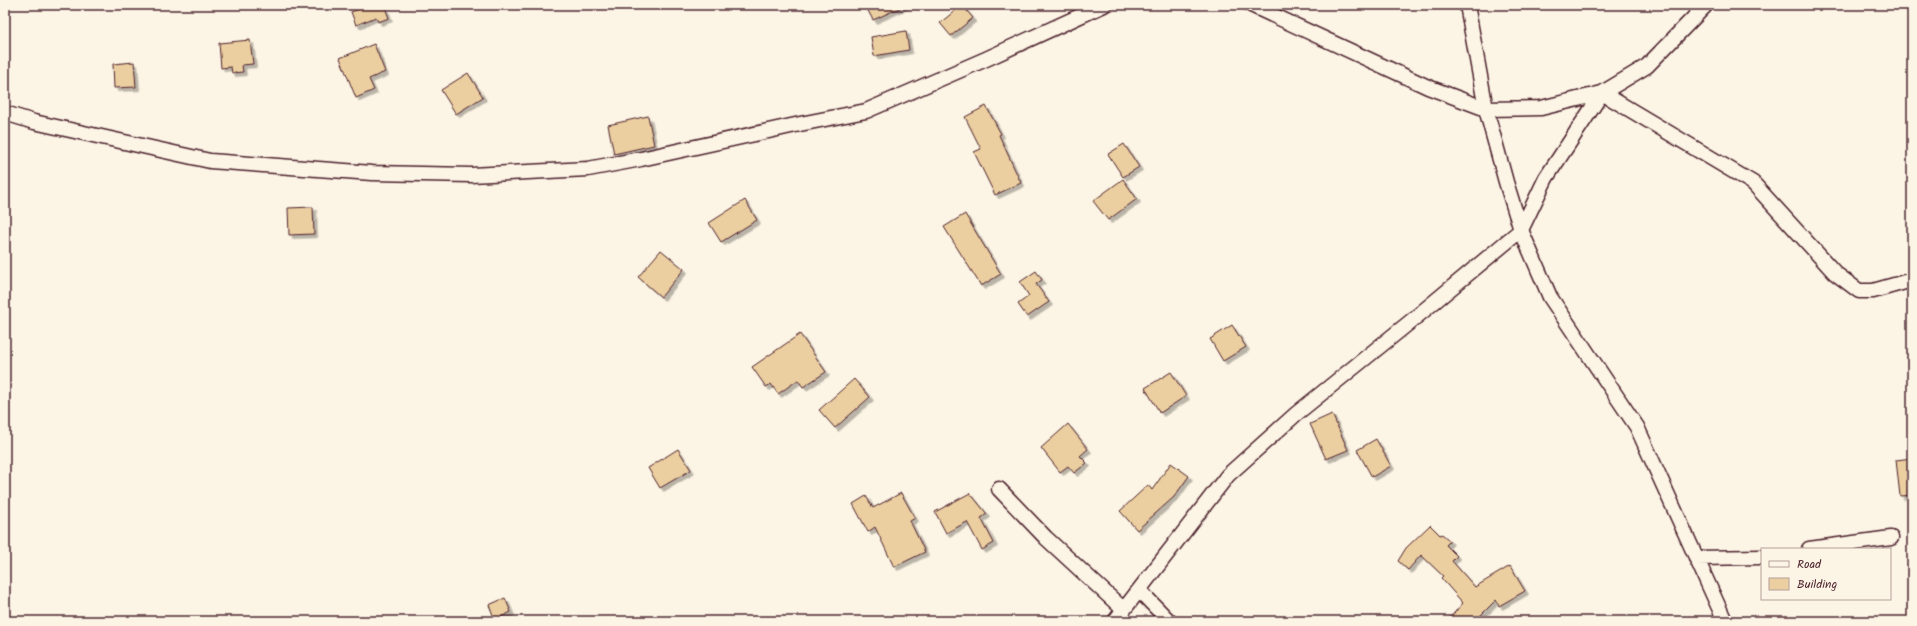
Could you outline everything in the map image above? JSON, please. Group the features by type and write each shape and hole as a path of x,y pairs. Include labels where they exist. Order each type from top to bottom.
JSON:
{"street":[{"path":"5,112 34,122 210,160 372,173 471,175 588,169 866,111 986,59 1104,5"},
{"path":"1251,5 1428,87 1486,109 1541,108 1602,93 1647,66 1706,5"},
{"path":"1467,5 1486,109 1521,230 1550,297 1637,427 1725,621"},
{"path":"998,489 1119,616 1228,475 1296,414 1521,230 1530,207 1546,178 1602,93"},
{"path":"1602,93 1753,183 1835,273 1859,291 1873,291 1912,280"},
{"path":"1816,548 1891,538"},
{"path":"1696,558 1761,557"},
{"path":"1139,590 1170,621"}],"building":[{"path":"369,5 384,5 389,18 378,22 376,17 356,25 351,12"},
{"path":"865,5 906,5 873,20"},
{"path":"962,5 973,18 951,36 940,23"},
{"path":"906,31 909,50 874,56 871,37"},
{"path":"250,40 253,64 242,65 243,72 232,73 231,67 221,68 219,43"},
{"path":"374,44 385,72 369,79 374,90 356,98 340,58"},
{"path":"134,62 136,87 114,88 113,64"},
{"path":"468,73 483,97 456,114 441,90"},
{"path":"986,106 1001,134 999,135 1021,183 995,195 974,152 981,149 965,117"},
{"path":"648,116 654,145 614,154 608,125"},
{"path":"1124,144 1139,167 1123,177 1108,154"},
{"path":"1123,179 1137,199 1108,220 1093,201"},
{"path":"745,200 757,220 721,242 709,223"},
{"path":"313,207 314,234 289,235 288,208"},
{"path":"965,214 1001,274 981,286 944,227"},
{"path":"661,250 684,269 661,297 638,277"},
{"path":"1036,271 1042,280 1036,284 1049,302 1027,317 1018,304 1029,296 1020,282"},
{"path":"1232,325 1246,347 1223,361 1210,339"},
{"path":"800,334 826,372 803,387 798,380 778,394 771,384 766,387 752,367"},
{"path":"1171,372 1186,396 1160,413 1145,388"},
{"path":"854,379 870,397 835,428 819,410"},
{"path":"1332,414 1348,450 1326,459 1310,424"},
{"path":"1068,424 1088,449 1080,456 1087,463 1074,473 1068,466 1060,472 1041,448"},
{"path":"1376,439 1391,466 1372,477 1357,450"},
{"path":"678,449 691,470 660,488 648,468"},
{"path":"1912,458 1912,495 1900,496 1896,460"},
{"path":"1171,463 1189,476 1174,497 1137,530 1120,511 1148,485 1152,490"},
{"path":"901,493 915,518 910,521 925,552 894,567 875,527 868,532 853,504 866,496 873,508"},
{"path":"970,493 987,514 981,518 994,543 982,550 967,522 946,533 935,512"},
{"path":"1430,525 1440,535 1442,534 1450,541 1446,545 1457,556 1452,561 1475,587 1510,566 1525,591 1499,606 1496,600 1475,621 1447,621 1463,603 1441,578 1443,576 1421,555 1408,570 1398,561 1406,548"},
{"path":"505,598 511,612 495,620 489,605"}]}
